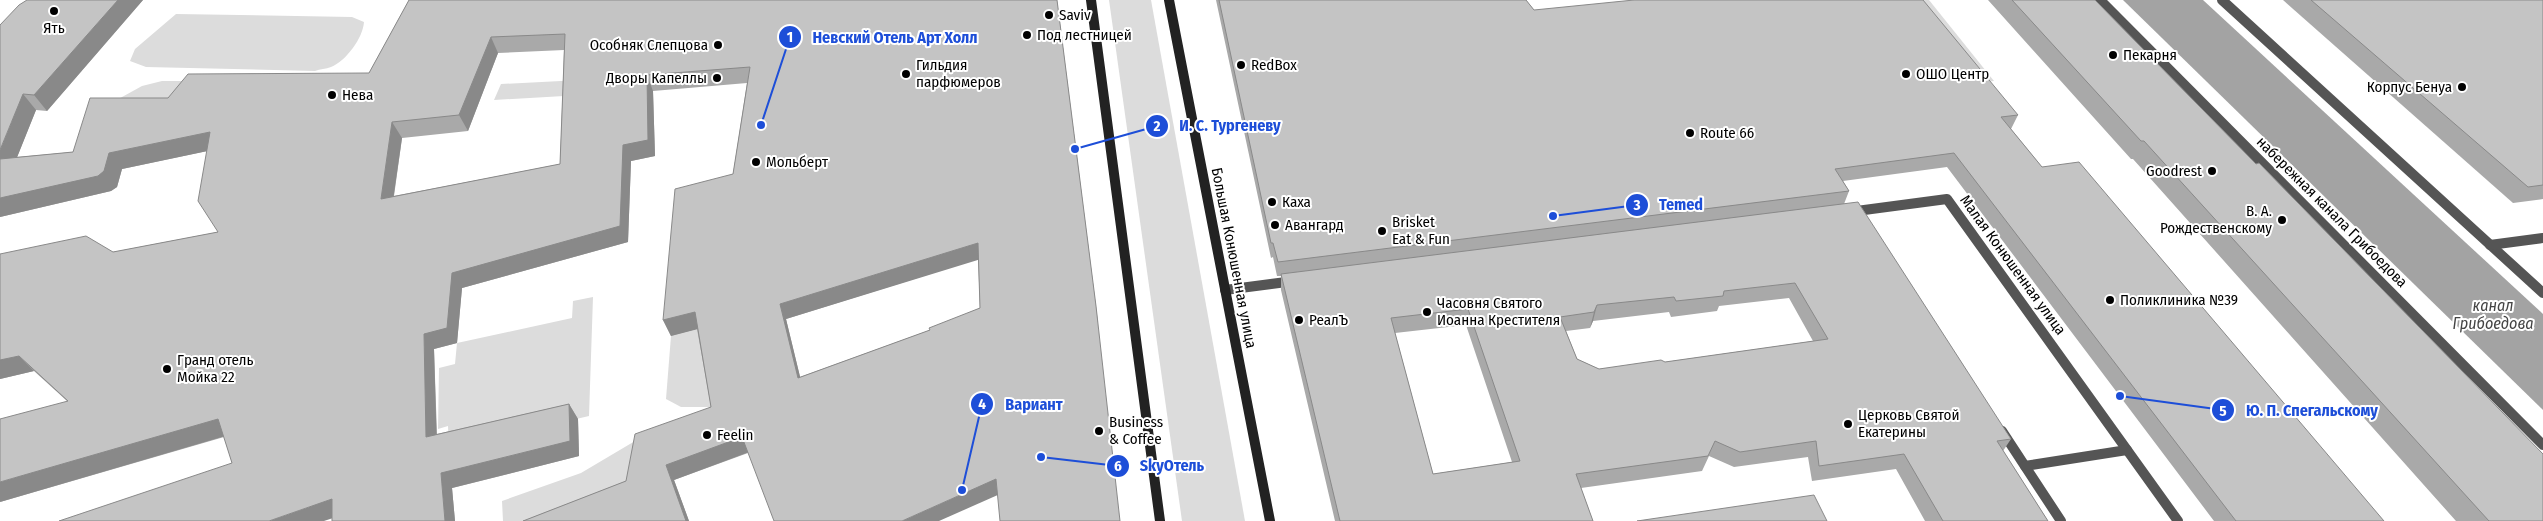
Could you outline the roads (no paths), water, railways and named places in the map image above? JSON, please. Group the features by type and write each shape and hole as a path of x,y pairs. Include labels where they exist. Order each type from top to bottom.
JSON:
{"main road":[{"path":"1091,0 1160,521"},
{"name":"Большая Конюшенная улица","path":"1169,0 1270,521"}],"street":[{"name":"набережная канала Грибоедова","path":"2100,0 2543,445"},
{"path":"2222,0 2543,293"},
{"name":"Малая Конюшенная улица","path":"1839,213 1861,214 1947,199 2178,521"},
{"path":"2490,245 2543,238"},
{"path":"1225,290 1306,280"},
{"path":"1998,425 2061,521"},
{"path":"2025,466 2127,450"}],"water":[{"name":"канал Грибоедова","path":"2123,0 2203,0 2543,314 2543,410"}],"place":[{"name":"Ять","path":"54,11"},
{"name":"Saviv","path":"1049,15"},
{"name":"Под лестницей","path":"1027,35"},
{"name":"Особняк Слепцова","path":"718,45"},
{"name":"Пекарня","path":"2113,55"},
{"name":"RedBox","path":"1241,65"},
{"name":"Гильдия парфюмеров","path":"906,74"},
{"name":"ОШО Центр","path":"1906,74"},
{"name":"Дворы Капеллы","path":"717,78"},
{"name":"Корпус Бенуа","path":"2462,87"},
{"name":"Нева","path":"332,95"},
{"name":"Невский Отель Арт Холл","path":"761,125"},
{"name":"Route 66","path":"1690,133"},
{"name":"И. С. Тургеневу","path":"1075,149"},
{"name":"Мольберт","path":"756,162"},
{"name":"Goodrest","path":"2212,171"},
{"name":"Каха","path":"1272,202"},
{"name":"Temed","path":"1553,216"},
{"name":"В. А. Рождественскому","path":"2282,220"},
{"name":"Авангард","path":"1275,225"},
{"name":"Brisket Eat & Fun","path":"1382,231"},
{"name":"Поликлиника №39","path":"2110,300"},
{"name":"Часовня Святого Иоанна Крестителя","path":"1427,312"},
{"name":"РеалЪ","path":"1299,320"},
{"name":"Гранд отель Мойка 22","path":"167,369"},
{"name":"Ю. П. Спегальскому","path":"2120,396"},
{"name":"Церковь Cвятой Екатерины","path":"1848,424"},
{"name":"Business & Coffee","path":"1099,431"},
{"name":"Feelin","path":"707,435"},
{"name":"SkyОтель","path":"1041,457"},
{"name":"Вариант","path":"962,490"}]}
